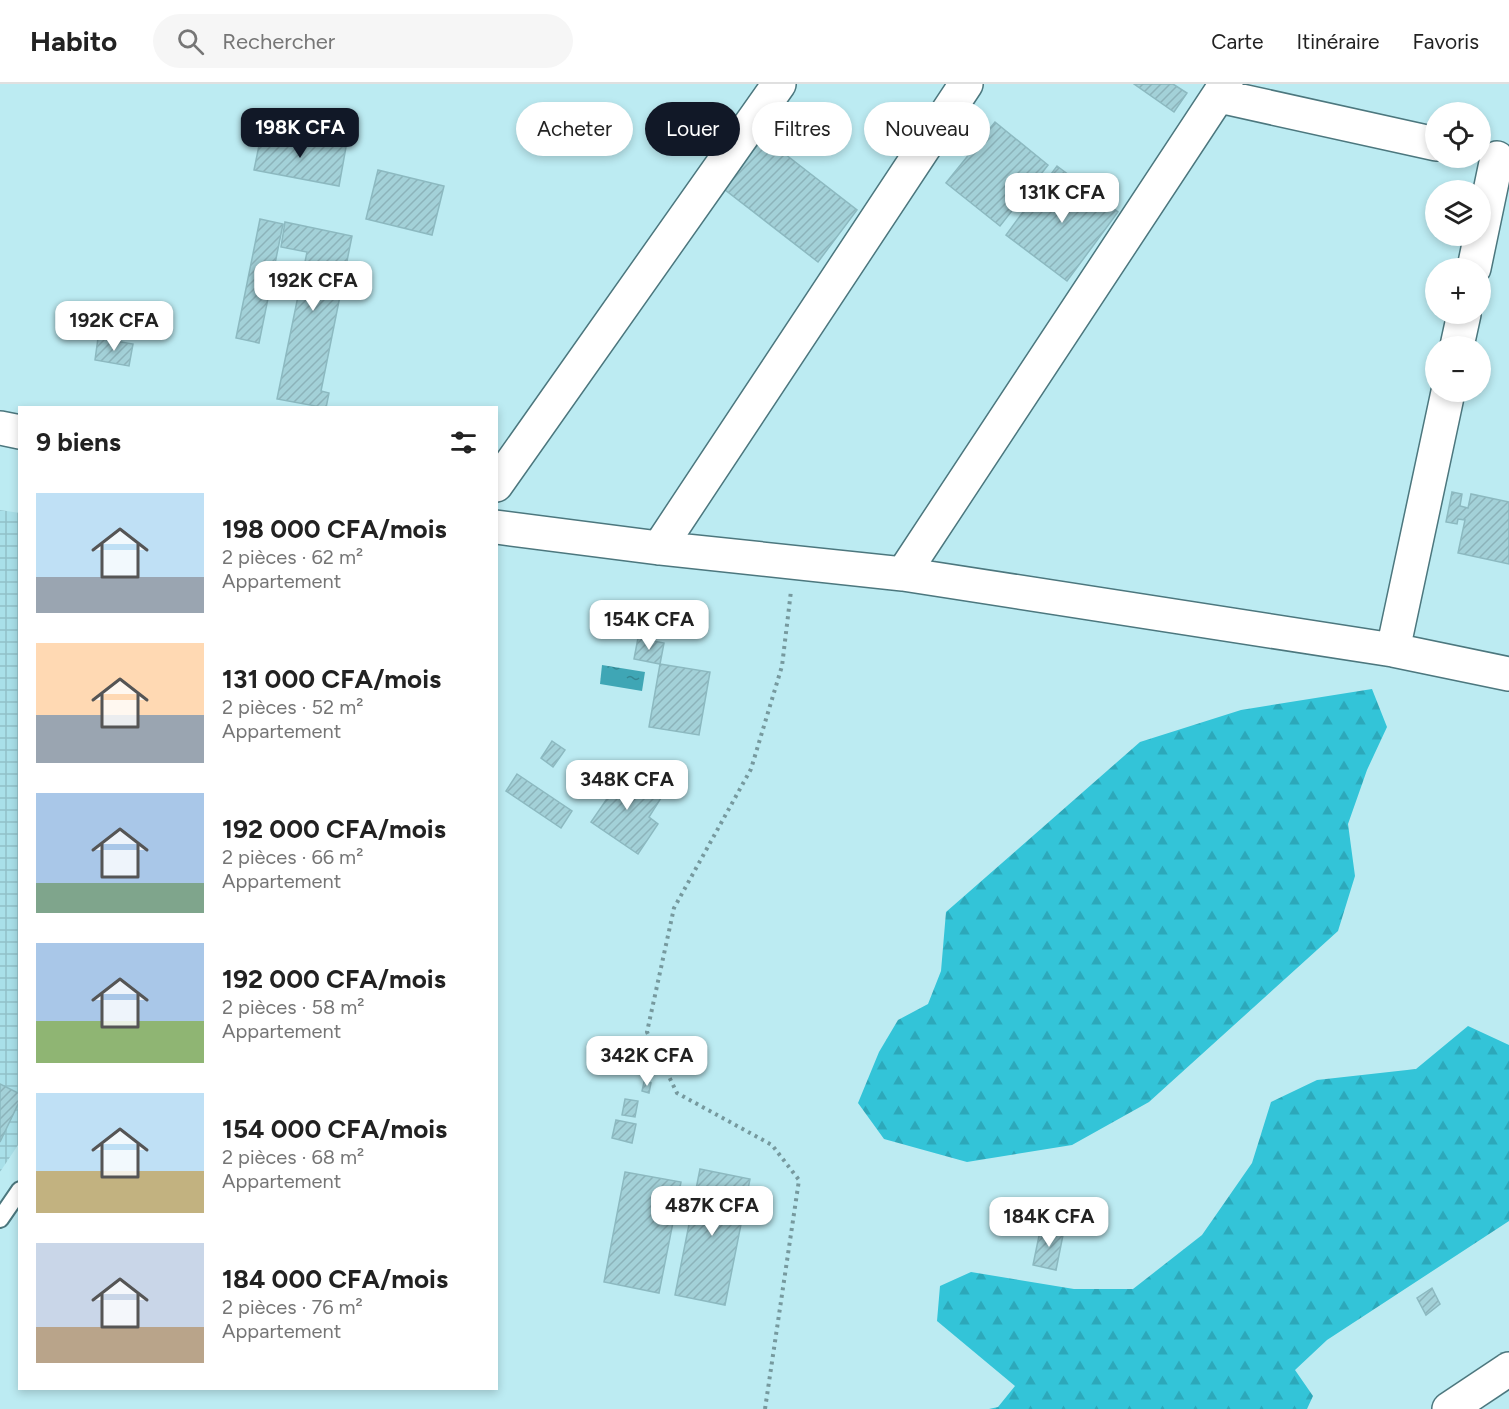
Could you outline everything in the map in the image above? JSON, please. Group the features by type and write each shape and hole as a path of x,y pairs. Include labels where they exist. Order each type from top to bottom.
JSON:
{"street":[{"path":"498,482 779,84"},
{"path":"659,548 966,84"},
{"path":"903,574 1222,90 1425,141"},
{"path":"1476,258 1495,157"},
{"path":"1394,650 1446,402"},
{"path":"0,428 18,432"},
{"path":"498,527 659,548 903,574 1394,650 1509,674"},
{"path":"1449,1409 1509,1369"}],"lane":[{"path":"0,1219 18,1193"}],"path":[{"path":"765,1409 799,1180 772,1145 677,1093 647,1032 674,908 751,769 782,666 794,562"}],"shaded area":[{"path":"0,510 18,513 18,1145 0,1172"}],"green space":[{"path":"1372,689 1387,727 1367,770 1348,824 1355,876 1338,931 1149,1102 1072,1145 967,1162 884,1139 858,1103 879,1052 898,1020 928,1004 941,971 946,912 1140,742 1241,710"},
{"path":"1468,1026 1509,1045 1509,1221 1327,1340 1295,1370 1313,1396 1307,1409 989,1409 998,1407 1015,1386 937,1321 940,1286 971,1272 1074,1289 1133,1289 1202,1235 1252,1163 1271,1102 1317,1080 1416,1069"}],"water":[{"path":"602,665 645,672 642,691 600,684"}],"building":[{"path":"1134,84 1173,84 1187,93 1174,112"},
{"path":"995,122 1048,165 1000,226 946,183 968,156 990,156 990,128"},
{"path":"262,131 346,147 339,186 254,170"},
{"path":"752,152 752,156 787,156 857,210 818,262 724,189"},
{"path":"1057,166 1118,212 1067,281 1006,235"},
{"path":"378,170 444,186 432,235 366,219"},
{"path":"260,219 283,224 259,343 236,338"},
{"path":"285,222 352,236 321,391 329,393 326,406 277,399 307,252 281,247"},
{"path":"98,338 133,344 129,366 95,360"},
{"path":"1452,492 1462,494 1460,506 1468,508 1471,494 1509,502 1509,564 1458,553 1465,520 1458,519 1457,524 1446,522"},
{"path":"638,638 664,643 660,664 634,659"},
{"path":"660,664 710,672 699,735 649,727"},
{"path":"552,741 565,750 553,767 541,758"},
{"path":"616,767 661,798 649,817 658,824 638,854 591,822 611,793 602,787"},
{"path":"517,774 572,811 561,828 506,791"},
{"path":"644,1082 651,1083 649,1093 642,1091"},
{"path":"0,1084 18,1093 18,1104 0,1142"},
{"path":"625,1099 638,1101 635,1117 622,1115"},
{"path":"616,1120 636,1124 632,1143 612,1138"},
{"path":"700,1169 750,1179 725,1305 675,1295"},
{"path":"625,1172 681,1182 659,1293 604,1282"},
{"path":"1041,1226 1064,1230 1056,1270 1033,1265"},
{"path":"1432,1288 1440,1304 1426,1315 1417,1298"}]}
